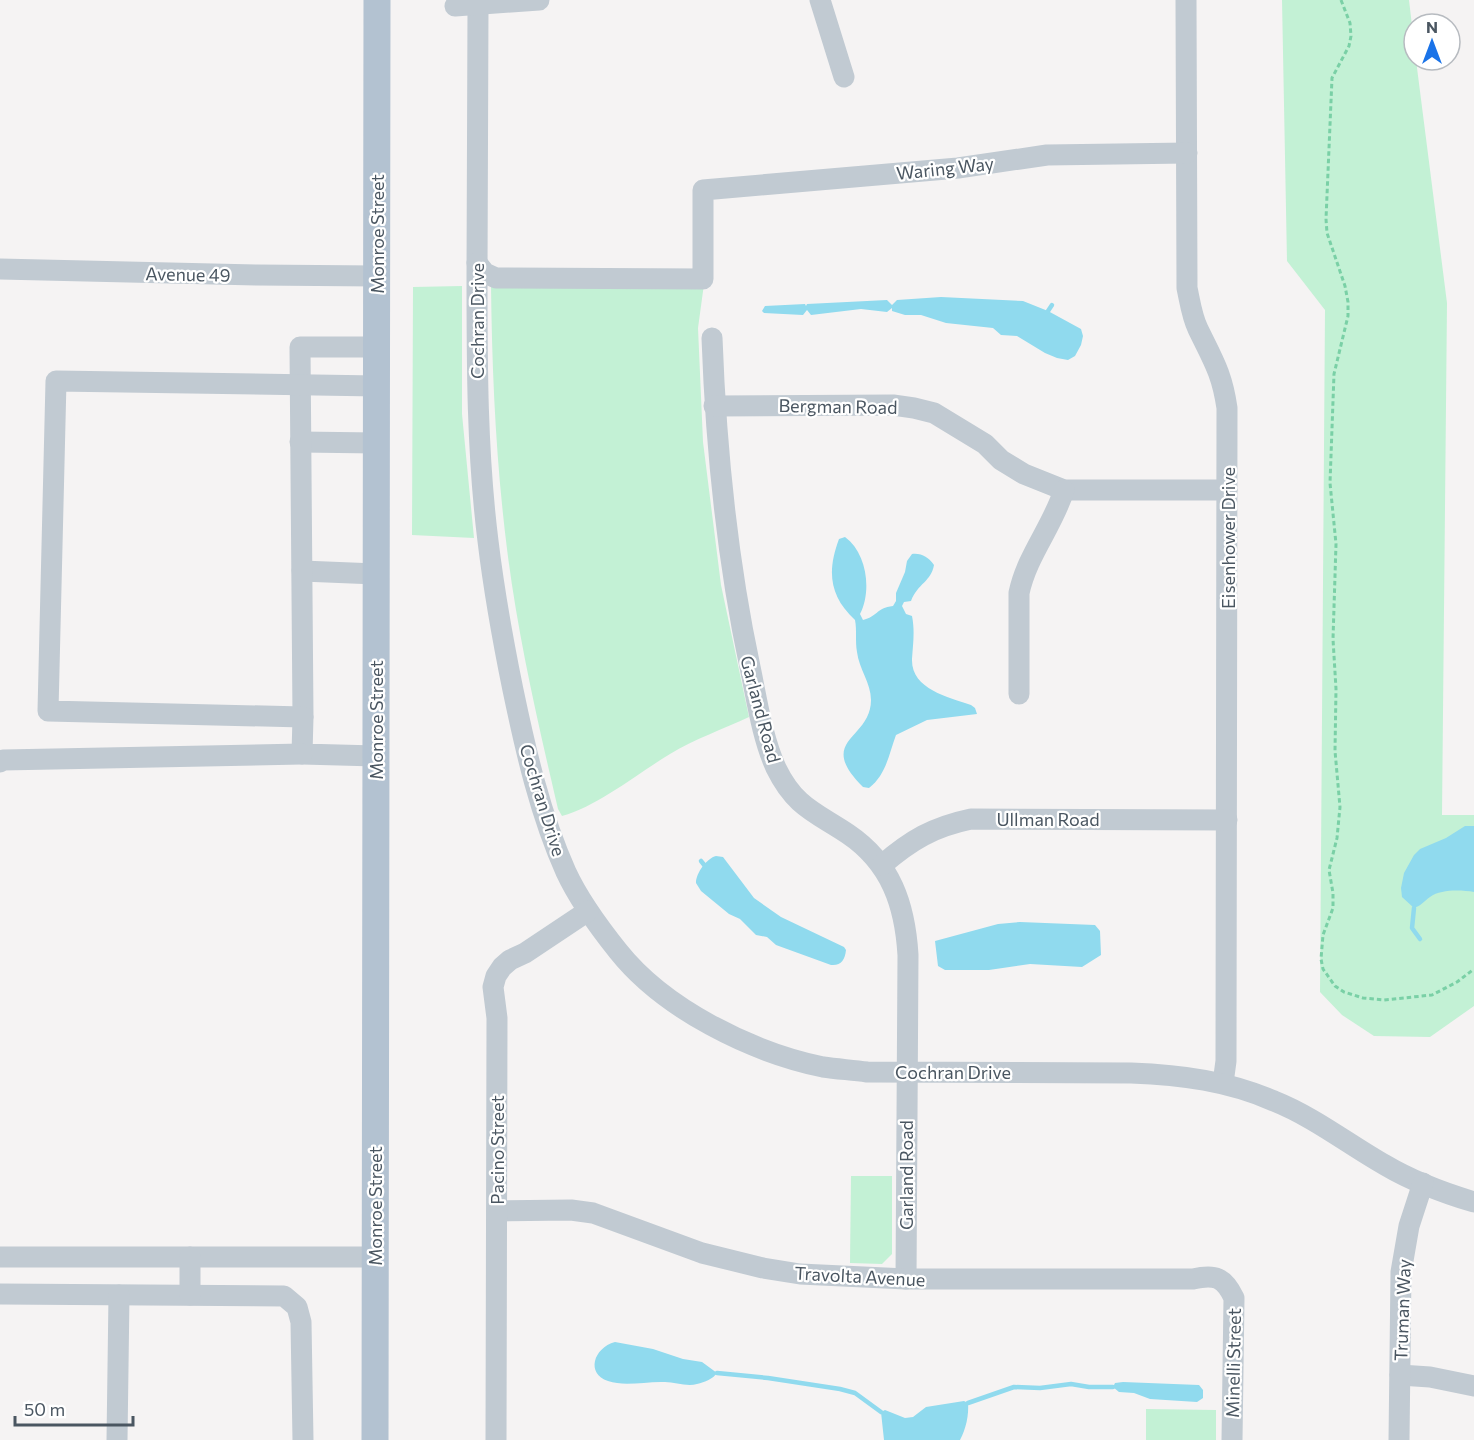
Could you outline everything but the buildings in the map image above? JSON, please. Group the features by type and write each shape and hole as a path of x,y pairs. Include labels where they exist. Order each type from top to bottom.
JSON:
{"main road":[{"name":"Monroe Street","path":"375,1440 377,0"}],"street":[{"path":"455,6 539,0"},
{"path":"820,0 844,77"},
{"name":"Eisenhower Drive","path":"1186,0 1187,288 1197,328 1217,365 1227,408 1226,1061 1223,1083"},
{"name":"Cochran Drive","path":"478,5 478,413 488,538 504,643 531,768 547,825 567,874 588,911 620,954 654,986 689,1012 739,1040 774,1054 823,1067 867,1072 1141,1074 1170,1075 1223,1083 1276,1101 1302,1114 1388,1167 1474,1202"},
{"name":"Waring Way","path":"477,263 485,273 496,278 703,279 703,190 958,168 1047,155 1187,153"},
{"name":"Avenue 49","path":"0,269 377,276"},
{"name":"Garland Road","path":"712,338 714,406 726,531 738,610 769,749 784,783 806,810 849,834 882,864 902,908 907,931 906,1279"},
{"path":"302,754 300,347 377,347"},
{"path":"303,717 48,711 56,381 377,386"},
{"name":"Bergman Road","path":"714,406 893,405 914,408 934,413 962,428 985,444 1001,460 1024,474 1064,490 1227,490"},
{"path":"300,442 377,443"},
{"path":"1019,694 1019,592 1022,577 1028,562 1054,518 1064,490"},
{"path":"302,572 376,574"},
{"path":"0,762 3,760 302,754 376,756"},
{"name":"Ullman Road","path":"882,864 913,840 934,829 971,819 1227,820"},
{"name":"Pacino Street","path":"496,1440 497,1018 493,987 496,976 510,960 525,954 588,911"},
{"name":"Truman Way","path":"1399,1440 1399,1295 1404,1249 1423,1183"},
{"name":"Travolta Avenue","path":"497,1211 571,1210 593,1213 702,1253 763,1268 837,1277 1181,1279 1209,1275 1229,1287"},
{"path":"0,1257 375,1257"},
{"path":"190,1257 190,1295"},
{"name":"Minelli Street","path":"1229,1287 1234,1298 1232,1440"},
{"path":"0,1294 284,1296 297,1306 301,1322 303,1440"},
{"path":"117,1440 119,1295"},
{"path":"1400,1375 1430,1377 1474,1386"}],"path":[{"path":"1341,0 1350,23 1351,36 1349,46 1332,78 1326,219 1327,233 1343,278 1348,302 1348,316 1334,374 1330,483 1336,544 1333,631 1336,689 1335,751 1340,807 1337,838 1329,870 1333,908 1323,935 1323,969 1335,986 1351,995 1374,999 1432,995 1457,982 1474,969"}],"green space":[{"path":"1282,0 1409,0 1410,12 1402,12 1402,72 1418,72 1447,303 1442,815 1474,815 1474,1006 1430,1037 1374,1036 1342,1015 1320,992 1325,310 1287,261"},
{"path":"704,284 698,328 703,442 721,585 749,717 680,749 589,805 562,816 558,809 529,680 507,549 495,417 491,285"},
{"path":"462,286 462,414 474,538 412,535 413,287"},
{"path":"851,1176 892,1176 892,1254 882,1264 850,1263"},
{"path":"1146,1409 1216,1410 1216,1440 1146,1440"}],"water":[{"path":"941,297 1023,301 1048,311 1081,329 1083,336 1081,345 1075,356 1068,360 1057,358 1017,336 1001,335 993,328 946,323 921,315 905,315 892,311 892,308 887,312 861,309 811,315 807,310 803,315 762,311 765,306 805,304 806,306 807,304 887,300 892,305 897,300"},
{"path":"845,537 863,562 866,595 860,614 863,620 893,606 907,561 912,554 924,556 934,565 930,575 911,601 904,602 902,606 906,614 912,616 913,669 924,685 942,695 971,705 977,714 927,720 896,735 883,771 869,788 863,787 844,759 844,749 863,724 869,713 871,700 856,648 855,620 840,602 833,582 835,551 839,539"},
{"path":"1465,826 1474,826 1474,892 1445,891 1435,894 1414,908 1402,897 1401,888 1404,873 1414,855 1420,849 1446,838"},
{"path":"716,856 723,857 754,898 781,917 844,947 846,950 842,962 831,965 776,945 767,937 756,935 740,919 729,914 701,891 696,883 698,875 706,863"},
{"path":"1020,922 1095,925 1100,931 1101,955 1082,967 1030,964 989,970 945,970 938,966 935,941 998,924"},
{"path":"615,1342 702,1362 717,1373 708,1380 693,1385 665,1382 622,1384 608,1381 597,1373 595,1361 597,1355 607,1345"},
{"path":"1115,1383 1199,1385 1203,1390 1203,1398 1197,1402 1150,1399 1134,1393 1119,1392 1113,1387"},
{"path":"964,1401 968,1403 968,1412 960,1440 884,1440 881,1412 885,1410 905,1418 913,1417 926,1407"}],"waterway":[{"path":"1048,311 1052,305"},
{"path":"701,861 705,866"},
{"path":"1414,908 1412,928 1420,939"},
{"path":"717,1373 840,1389 855,1393 881,1412"},
{"path":"968,1403 1014,1387 1040,1388 1071,1384 1113,1387"}]}
